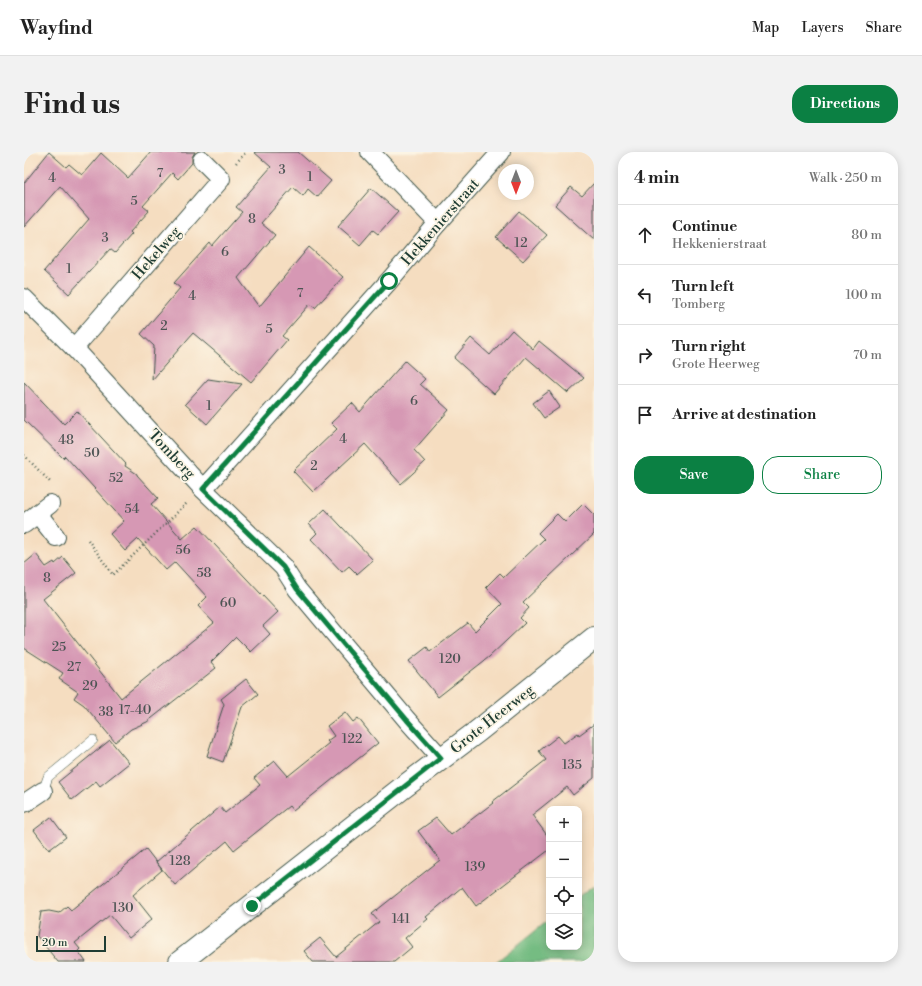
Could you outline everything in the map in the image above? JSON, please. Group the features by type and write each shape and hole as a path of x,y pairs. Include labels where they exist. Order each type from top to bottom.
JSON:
{"street":[{"path":"370,152 438,223"},
{"name":"Hekkenierstraat","path":"203,489 389,281 501,152"},
{"name":"Hekelweg","path":"74,348 221,179 202,160"},
{"name":"Tomberg","path":"24,298 74,348 203,489 283,567 297,589 407,720 441,758"},
{"path":"37,514 56,537"},
{"name":"Grote Heerweg","path":"180,962 441,758 478,731 594,638"},
{"path":"24,803 42,791"}],"lane":[{"path":"42,791 48,777 93,740"}],"path":[{"path":"24,455 61,494 37,514"},
{"path":"88,540 114,575 203,489"}],"green space":[{"path":"594,885 594,962 496,962 546,922 546,950 582,950 582,894"}],"building":[{"path":"49,152 66,167 69,164 82,175 101,153 128,178 151,152 195,152 192,157 192,163 178,179 172,173 143,206 149,211 130,232 132,234 115,253 110,249 69,294 44,271 89,219 60,186 24,227 24,183"},
{"path":"254,152 298,152 331,181 317,197 308,189 303,196 293,187 261,223 275,235 238,278 259,307 309,247 343,277 315,308 310,304 282,336 287,340 251,382 193,333 152,380 154,346 141,334 180,288 174,283 210,243 212,246 242,212 236,207 271,167"},
{"path":"594,183 594,240 555,205 571,187 582,196"},
{"path":"371,188 398,212 378,234 373,230 360,245 338,226"},
{"path":"519,211 547,235 523,261 496,237"},
{"path":"512,330 533,349 539,341 584,378 568,393 526,357 494,394 454,358 471,338 490,355"},
{"path":"405,361 425,379 420,384 449,410 414,450 425,462 401,484 365,444 313,492 293,471 337,429 331,423 352,403 360,412"},
{"path":"208,379 242,384 207,424 185,404"},
{"path":"24,382 64,424 77,411 126,464 125,466 137,474 158,498 151,504 182,539 197,526 278,612 263,626 270,634 251,652 236,637 211,662 216,668 147,722 131,729 115,742 84,705 74,698 78,692 59,679 63,673 24,648 24,564 36,554 46,567 54,562 55,564 63,557 76,573 43,599 121,698 214,623 198,606 207,597 175,562 166,570 138,539 125,551 110,534 124,521 65,456 63,458 24,420"},
{"path":"549,391 560,407 544,418 533,403"},
{"path":"583,504 594,515 594,534 523,602 529,608 520,618 525,623 489,657 438,697 409,661 427,647 430,652 468,623 475,631 502,604 486,587 500,573 504,577 544,539 538,533 557,514 565,522"},
{"path":"325,509 373,560 357,574 349,566 342,572 311,539 317,533 309,524"},
{"path":"246,679 258,694 242,707 223,762 207,756 224,704 221,699"},
{"path":"345,712 353,722 358,718 378,743 293,811 289,806 234,850 227,841 175,885 156,862 220,807 225,813 260,785 254,778 275,761 288,776 329,743 327,741 334,736 327,726"},
{"path":"594,724 594,778 573,795 567,787 532,815 546,834 546,852 476,906 462,887 426,917 428,919 405,938 412,947 394,962 313,962 304,951 320,938 336,957 379,922 372,914 440,860 418,831 436,818 451,835 546,760 539,751 558,736 564,743 578,733 579,735"},
{"path":"110,740 129,763 100,786 96,781 72,800 58,782"},
{"path":"51,817 66,837 49,850 34,830"},
{"path":"146,849 162,870 133,895 152,919 129,938 110,915 75,943 80,949 78,951 86,962 58,962 37,936 41,912 49,911 59,913 67,906 71,910"}],"route":[{"path":"252,906 441,758 407,720 297,589 283,567 203,489 389,281"}]}
